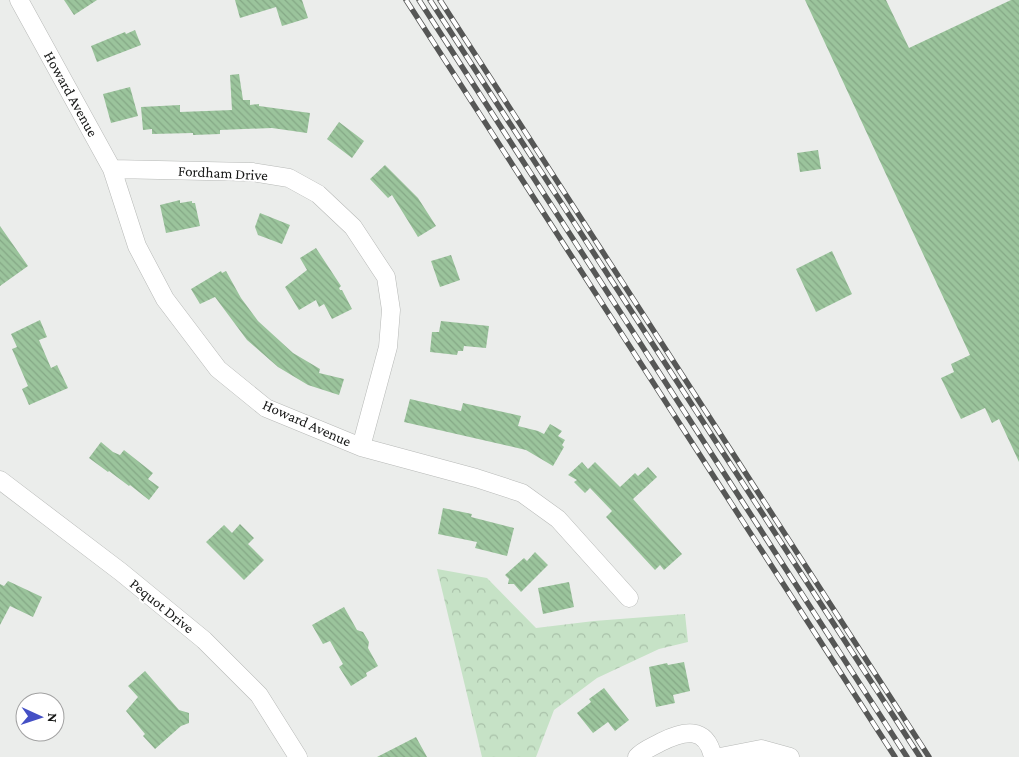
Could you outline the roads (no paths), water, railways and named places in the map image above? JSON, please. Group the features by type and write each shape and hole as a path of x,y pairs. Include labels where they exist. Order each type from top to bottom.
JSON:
{"street":[{"name":"Howard Avenue","path":"20,0 112,169 137,246 164,299 218,369 266,408 361,447 476,478 522,493 558,519 629,598"},
{"name":"Fordham Drive","path":"112,169 252,172 289,178 318,194 353,227 386,277 391,310 388,347 361,447"},
{"name":"Pequot Drive","path":"0,480 120,572 204,640 259,695 298,757"},
{"path":"637,757 646,750 677,734 687,732 693,733 706,741 711,748 712,757"},
{"path":"720,757 761,749 790,757"}],"railway":[{"path":"406,0 895,757"},
{"path":"419,0 907,757"},
{"path":"430,0 920,757"},
{"path":"440,0 929,757"}]}
